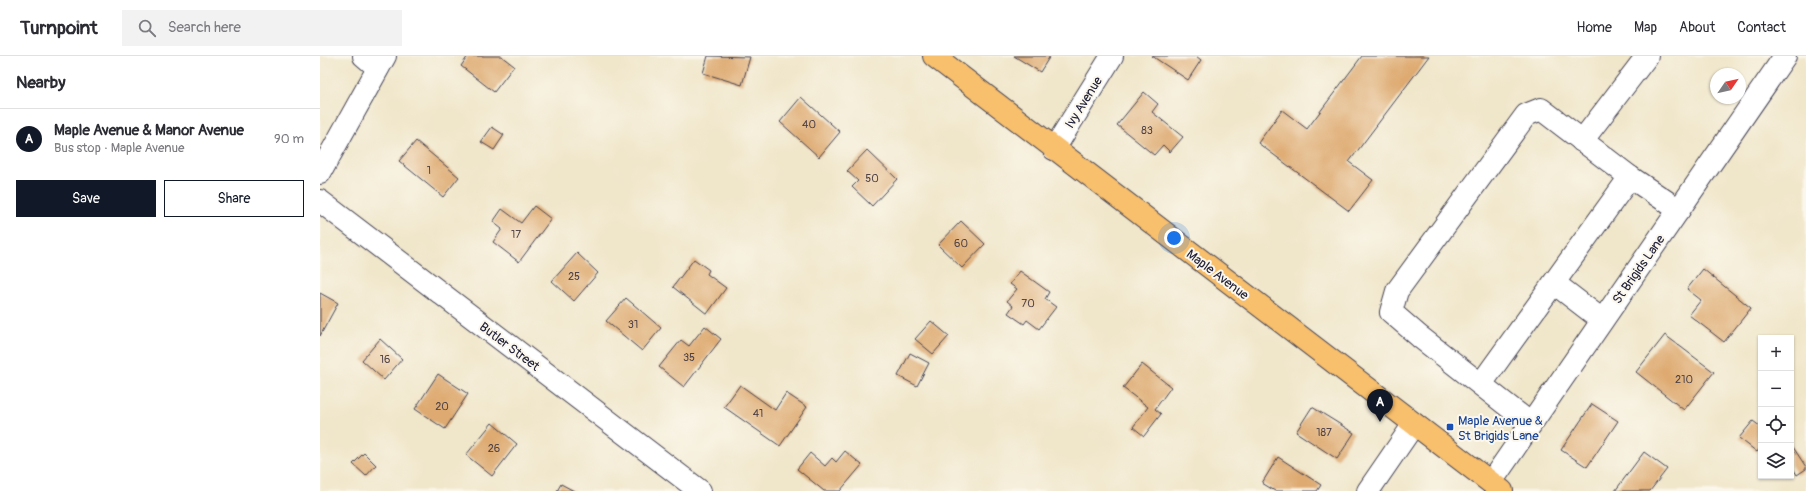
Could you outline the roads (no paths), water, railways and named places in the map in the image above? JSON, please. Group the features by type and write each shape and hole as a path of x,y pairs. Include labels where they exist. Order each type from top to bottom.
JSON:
{"main road":[{"name":"Maple Avenue","path":"934,56 1496,487"}],"street":[{"name":"Ivy Avenue","path":"1054,149 1112,56"},
{"path":"1582,141 1647,56"},
{"name":"St Brigids Lane","path":"1496,487 1531,424 1785,56"},
{"path":"320,173 376,60"},
{"path":"1531,424 1391,312 1397,291 1526,115 1541,109 1630,177 1679,210"},
{"path":"1481,384 1630,177"},
{"name":"Butler Street","path":"320,201 700,491"},
{"path":"1554,283 1602,320"},
{"path":"1368,491 1414,424"}],"place":[{"name":"Maple Avenue & Manor Avenue","path":"1380,422"},
{"name":"Maple Avenue & St Brigids Lane","path":"1450,427"}]}
